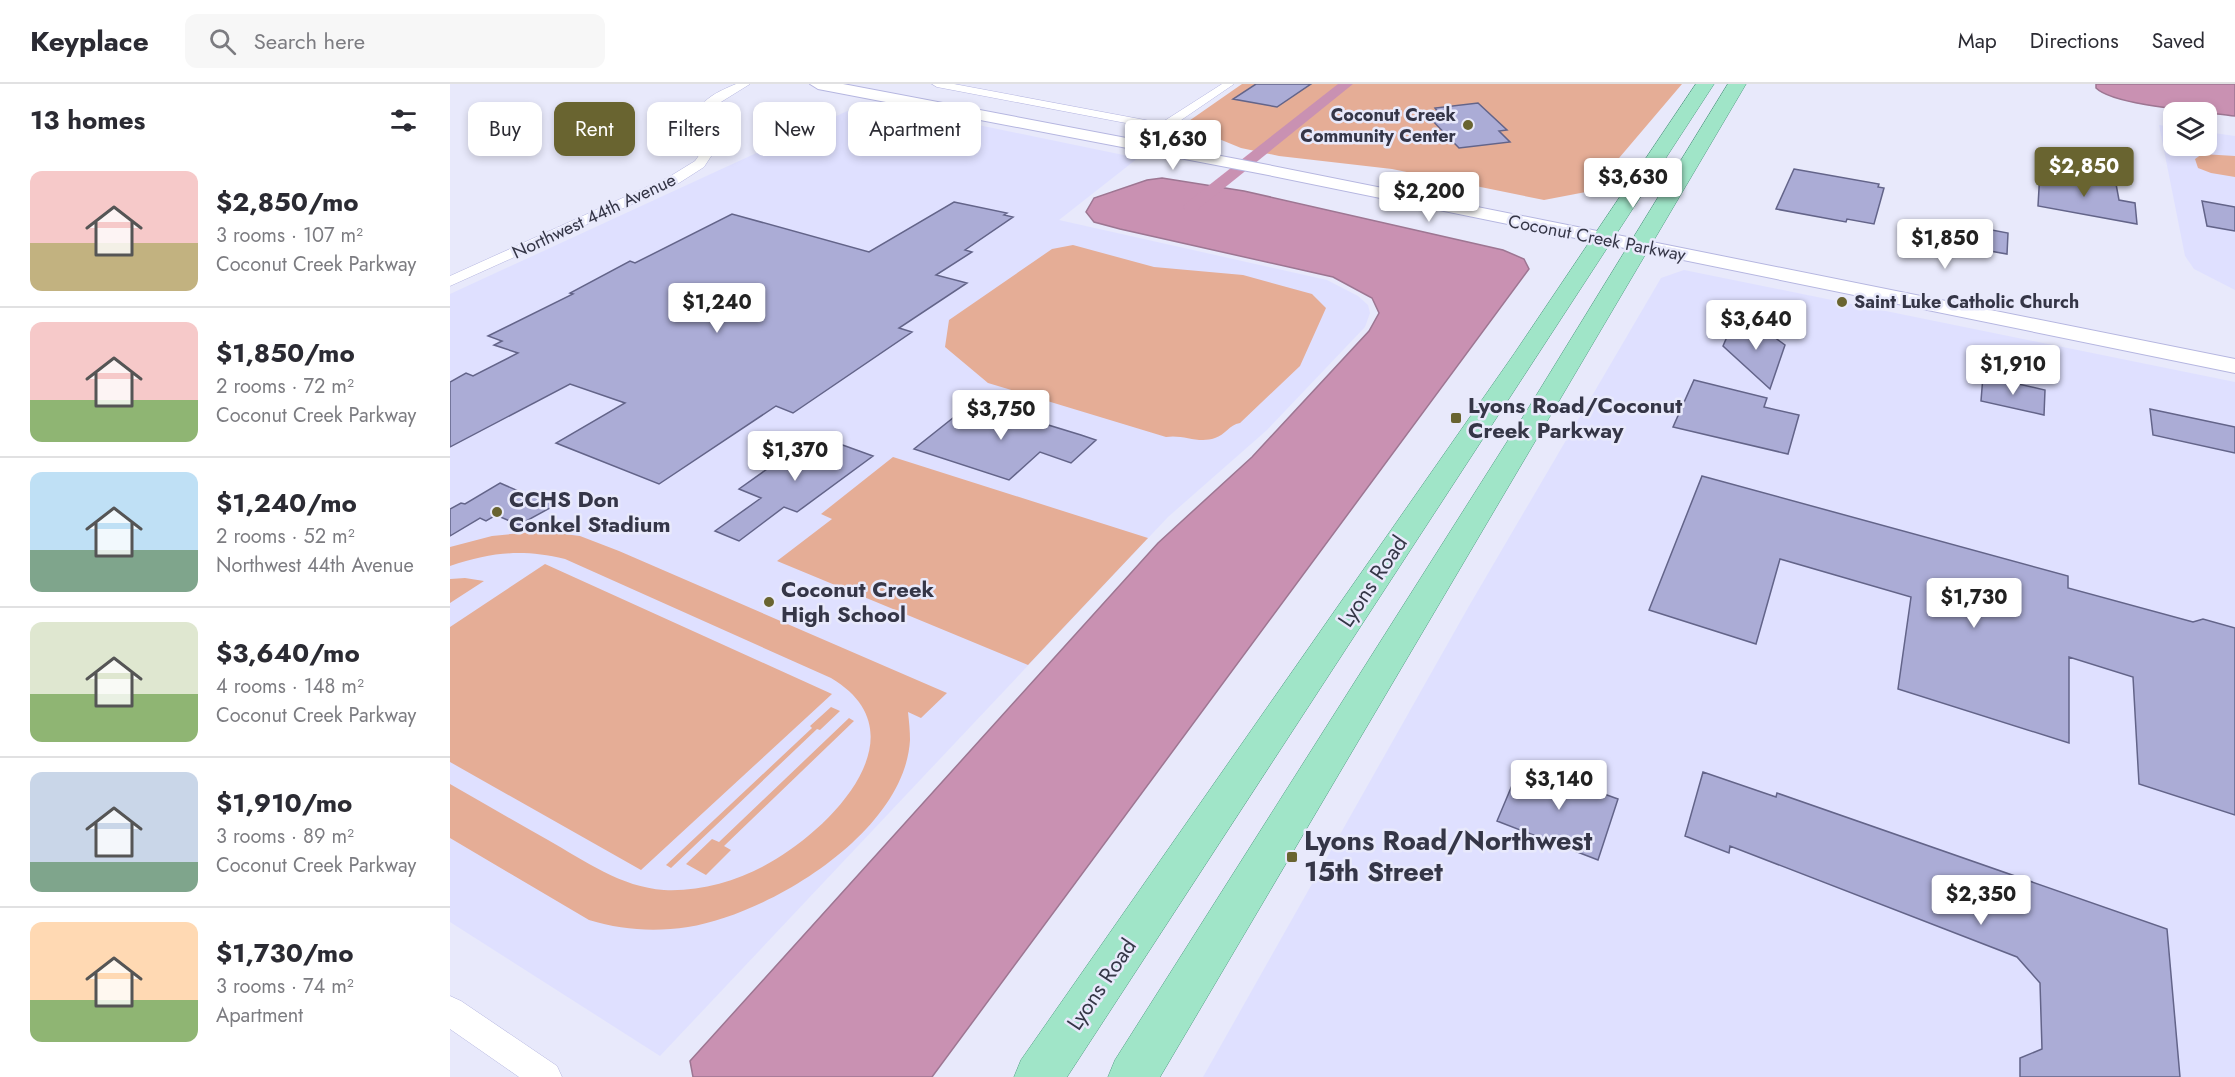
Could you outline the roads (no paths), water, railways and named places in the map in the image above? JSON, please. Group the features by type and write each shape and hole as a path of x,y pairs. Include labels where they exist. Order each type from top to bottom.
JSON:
{"main road":[{"name":"Coconut Creek Parkway","path":"818,84 1140,141"},
{"name":"Coconut Creek Parkway","path":"864,84 1222,157 2235,350"},
{"name":"Lyons Road","path":"1038,1077 1705,84"},
{"path":"1132,1077 1540,412 1737,84"},
{"name":"Coconut Creek Parkway","path":"1643,238 2235,366"}],"street":[{"name":"Northwest 44th Avenue","path":"450,282 674,180 700,164 712,144 700,120 703,108 725,93 745,84"},
{"path":"937,84 1164,127"},
{"path":"1140,141 1229,84"},
{"path":"450,1011 546,1077"}],"waterway":[{"path":"1191,207 1346,84"}],"place":[{"name":"Coconut Creek Community Center","path":"1468,125"},
{"name":"Saint Luke Catholic Church","path":"1842,302"},
{"name":"Lyons Road/Coconut Creek Parkway","path":"1456,418"},
{"name":"CCHS Don Conkel Stadium","path":"497,512"},
{"name":"Coconut Creek High School","path":"769,602"},
{"name":"Lyons Road/Northwest 15th Street","path":"1292,857"}]}
